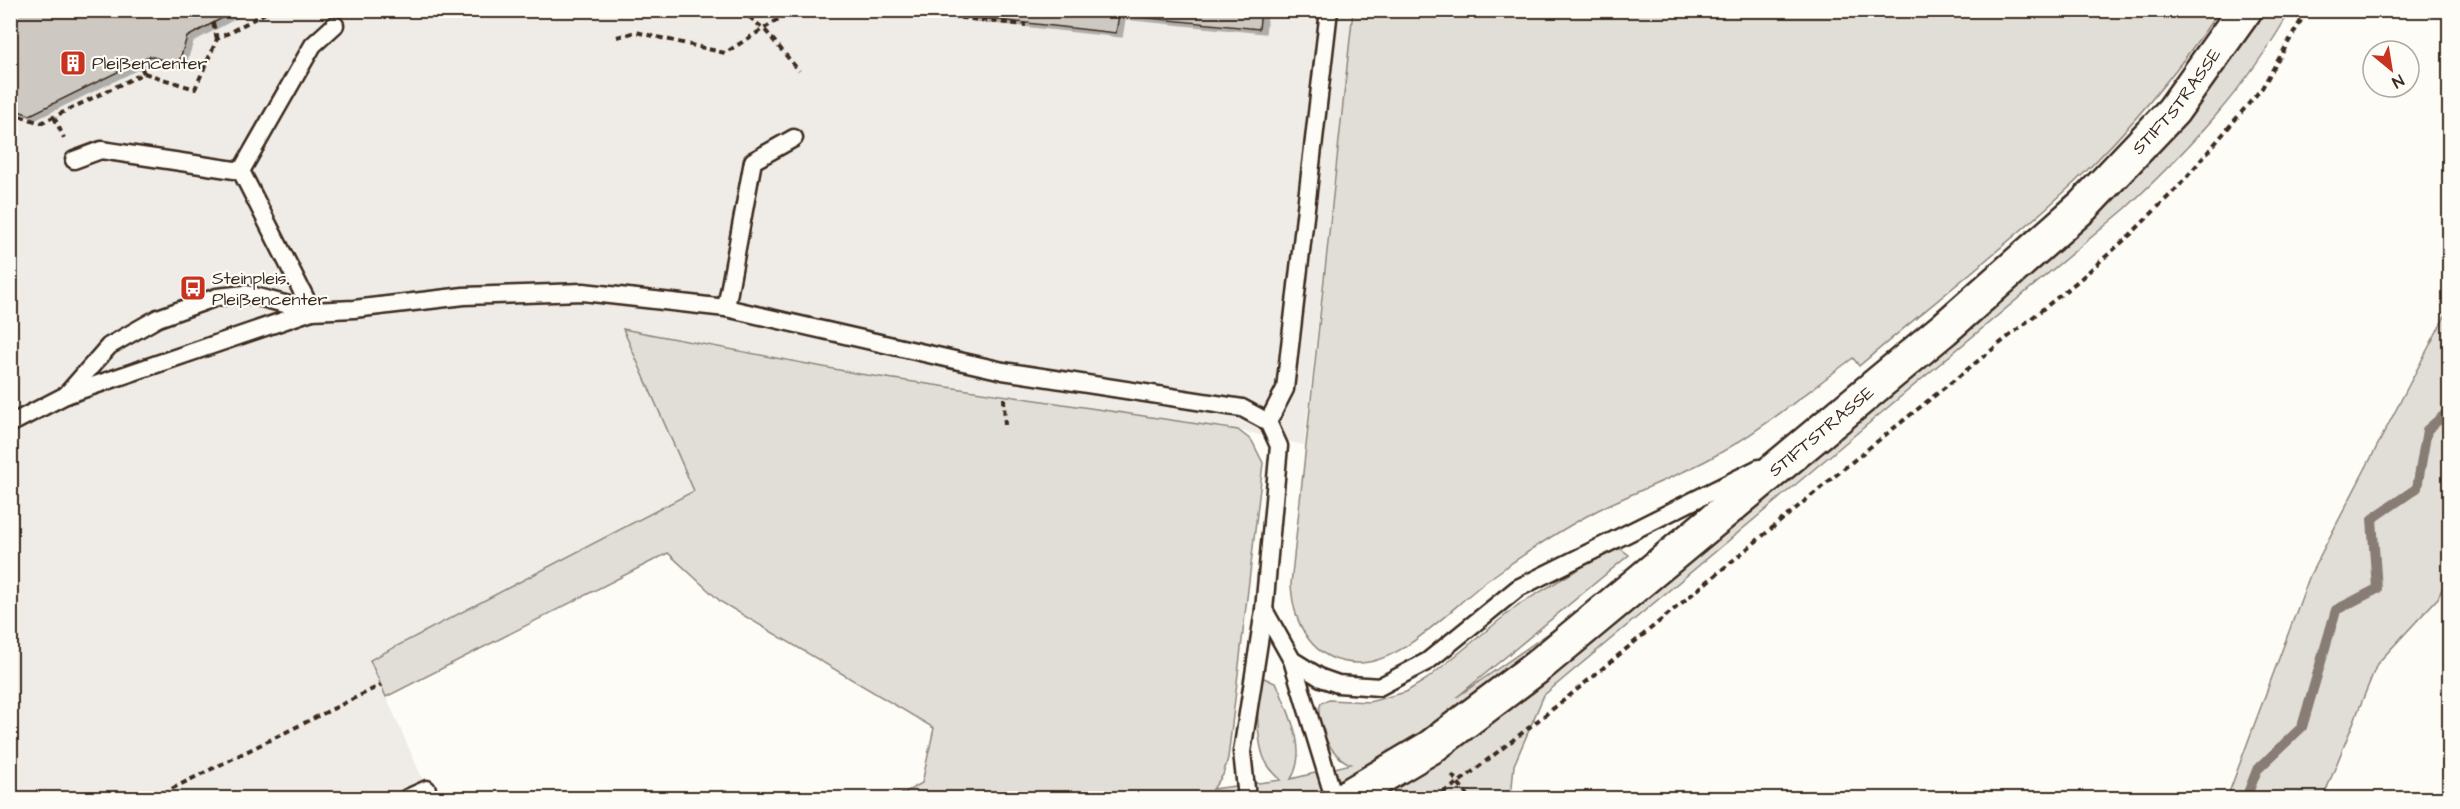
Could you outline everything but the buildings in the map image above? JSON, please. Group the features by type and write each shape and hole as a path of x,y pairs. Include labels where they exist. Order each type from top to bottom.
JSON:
{"main road":[{"name":"STIFTSTRASSE","path":"1345,798 1431,747 1537,667 1944,330 2083,206 2173,111 2245,10"}],"lane":[{"path":"1268,423 1285,389 1329,10"},
{"path":"241,171 313,45 335,25"},
{"path":"726,308 753,162 794,138"},
{"path":"74,160 101,150 241,171"},
{"path":"241,171 312,310"},
{"path":"66,395 109,346 158,318 217,297 246,294 312,310 354,309 464,296 583,292 726,308 1003,371 1242,408 1268,423 1280,446 1264,610 1242,752 1247,798"},
{"path":"10,424 66,395 312,310"},
{"path":"1292,660 1321,678 1338,684 1379,687 1428,661 1518,588 1809,443"},
{"path":"1264,610 1292,660 1334,798"},
{"path":"407,798 427,789"}],"path":[{"path":"217,39 271,10"},
{"path":"741,10 765,30 799,71"},
{"path":"617,37 636,32 724,53 765,30 793,10"},
{"path":"887,10 1026,26"},
{"path":"1434,798 1458,783 1568,697 1864,452 2070,288 2130,235 2179,186 2262,88 2307,10"},
{"path":"10,112 41,123 144,73 195,89 217,39 213,23"},
{"path":"138,62 144,73"},
{"path":"153,798 381,685"}],"shaded area":[{"path":"1353,10 2219,11 2152,100 2075,182 1859,366 1853,358 1766,424 1729,448 1604,507 1560,531 1492,577 1413,642 1378,660 1360,663 1344,662 1330,657 1309,639 1296,614 1291,584"},
{"name":"Pleißencenter","path":"10,11 1353,11 1304,445 1238,430 860,374 624,329 694,491 370,660 431,798 11,798"},
{"path":"2266,11 2290,11 2236,91 2194,140 2125,209 1544,695 1514,765 1511,798 895,798 922,783 934,728 721,602 668,553 386,697 370,660 694,491 623,329 860,374 1238,430 1252,441 1263,463 1228,758 1223,775 1213,789 1281,780 1266,762 1260,741 1258,704 1264,678 1277,684 1295,731 1298,756 1291,779 1351,764 1337,755 1326,739 1319,721 1321,703 1329,700 1369,702 1406,692 1427,679 1518,605 1612,549 1621,549 1629,555 1457,697 1797,460 2111,200 2181,126"},
{"path":"2449,308 2450,571 2438,598 2377,664 2323,798 2227,798 2310,575"}],"waterway":[{"path":"2246,798 2257,770 2302,727 2336,610 2377,589 2372,519 2417,488 2427,430 2450,410"}],"place":[{"name":"Pleißencenter","path":"73,63"},
{"name":"Steinpleis. Pleißencenter","path":"193,288"}]}
